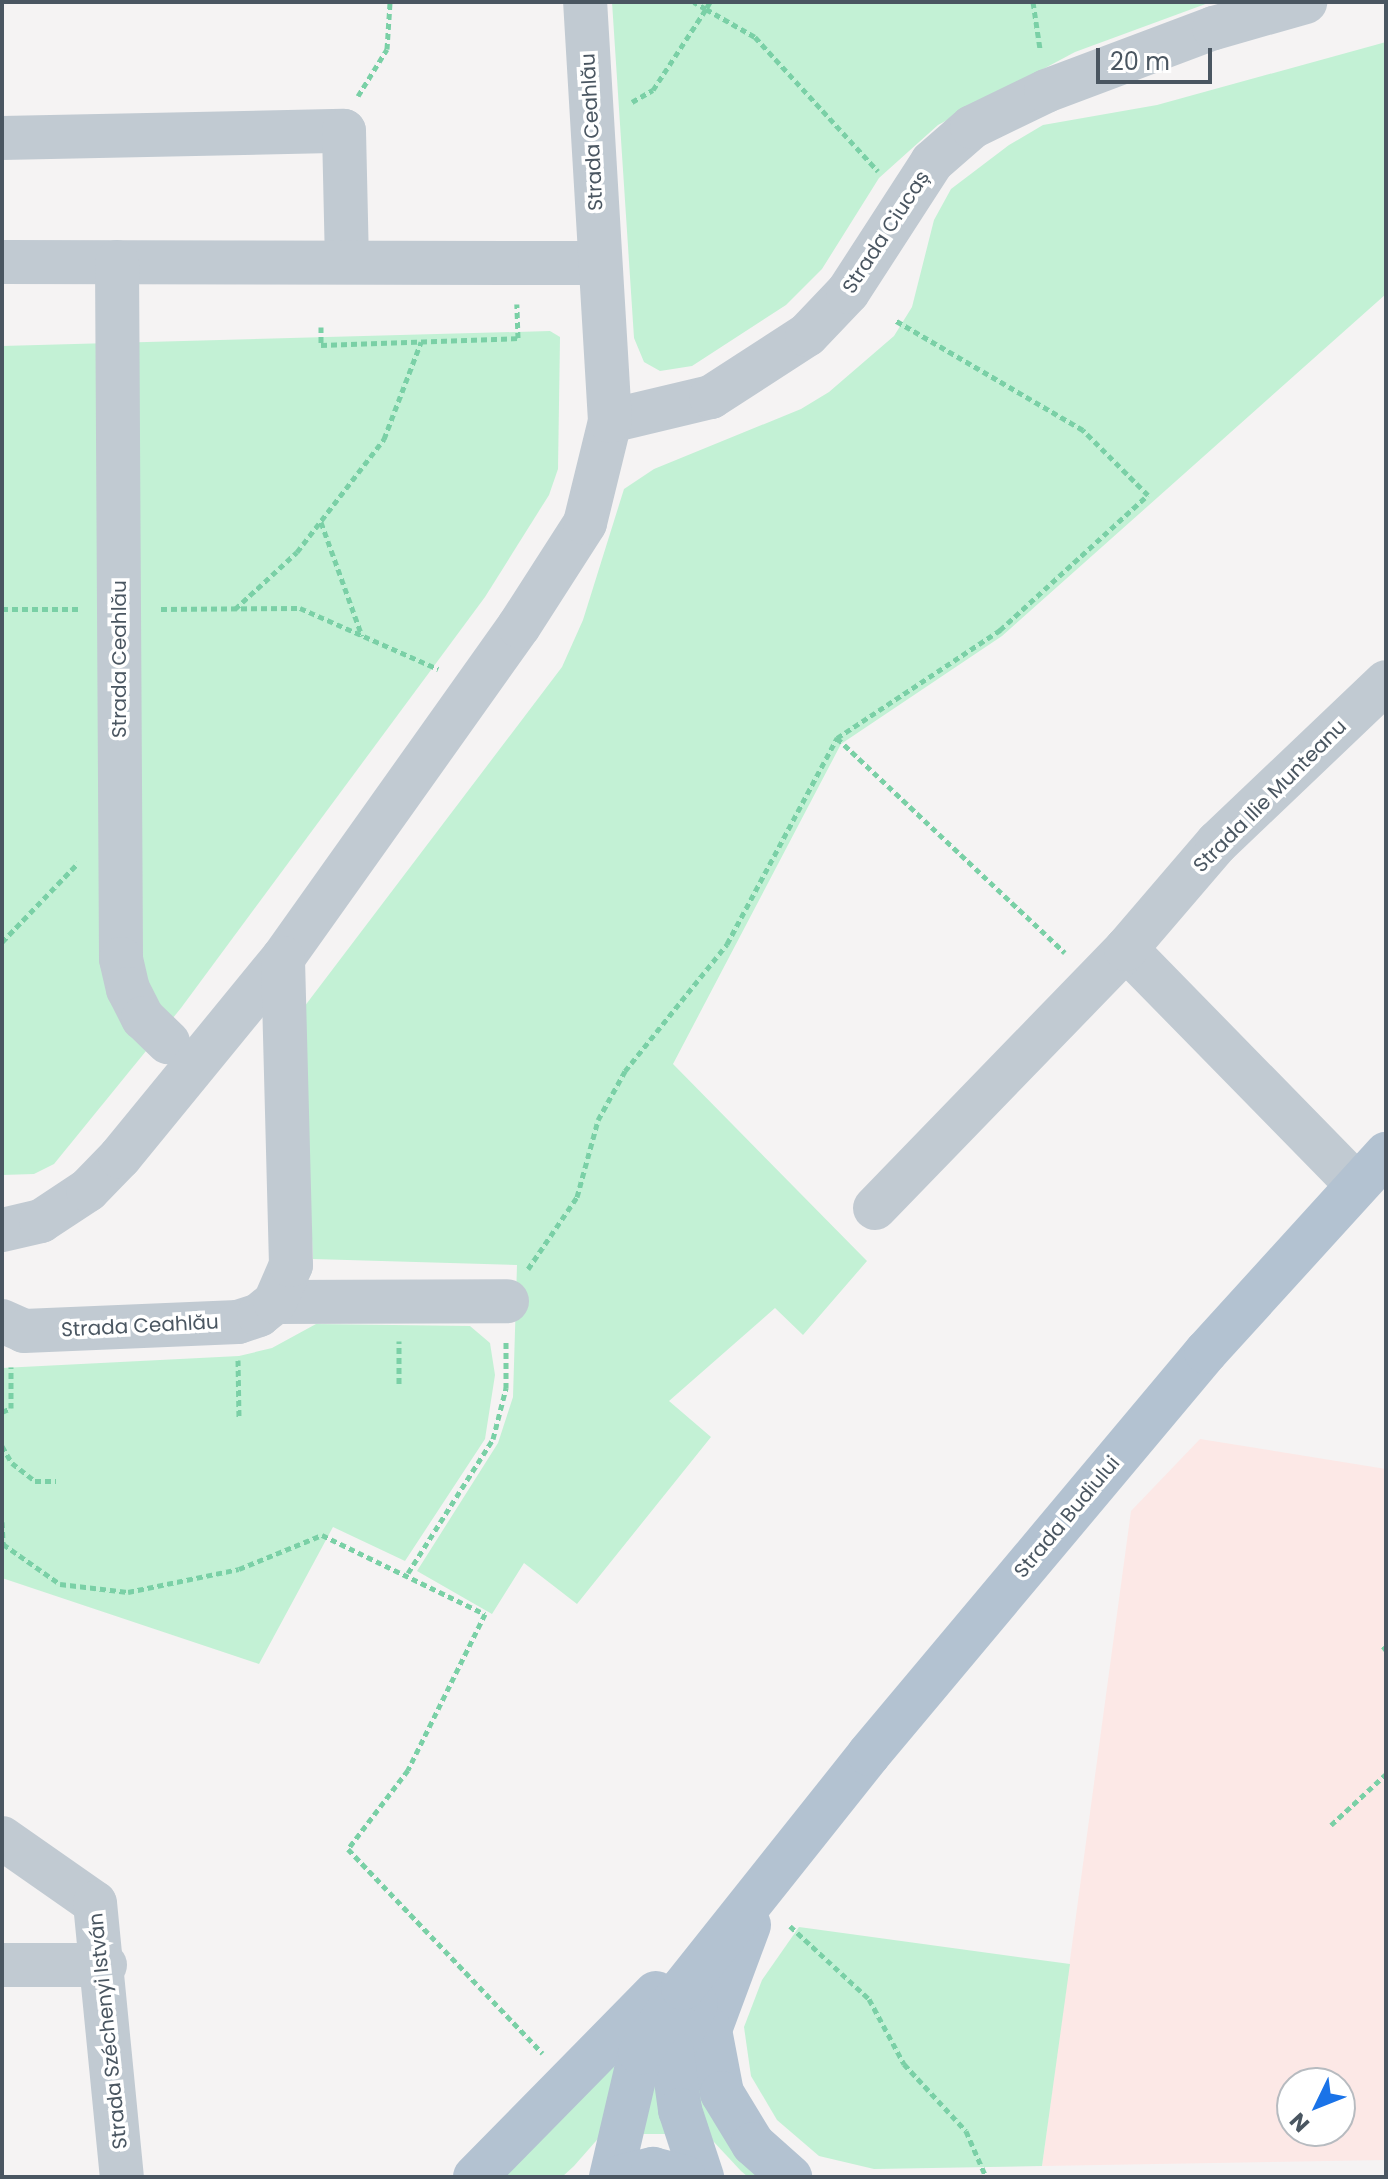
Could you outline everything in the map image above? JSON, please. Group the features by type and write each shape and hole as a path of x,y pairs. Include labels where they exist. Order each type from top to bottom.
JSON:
{"main road":[{"name":"Strada Budiului","path":"702,2177 680,2110 672,2052 772,1905 1186,1375 1371,1169"},
{"name":"Strada Budiului","path":"611,2177 640,2053 683,1988 772,1905"},
{"path":"475,2177 772,1905"},
{"path":"772,1905 710,2030 722,2093 753,2144 790,2177"},
{"path":"620,2177 653,2169 684,2177"}],"street":[{"name":"Strada Ceahlău","path":"2,1230 41,1221 88,1190 283,958 510,639 585,523 610,421 598,263 585,2"},
{"name":"Strada Ciucaș","path":"610,421 711,397 807,335 848,292 932,162 972,127 1046,91 1214,28 1305,2"},
{"path":"2,138 344,131 347,262"},
{"path":"2,262 598,263"},
{"name":"Strada Ceahlău","path":"117,262 121,959 128,989 143,1018 168,1042"},
{"name":"Strada Ilie Munteanu","path":"875,1208 1126,949 1217,843 1386,682"},
{"path":"1126,949 1371,1169"},
{"path":"275,1302 291,1265 283,958"},
{"name":"Strada Ceahlău","path":"7,1338 24,1331 238,1322 259,1315 275,1302 507,1301"},
{"name":"Strada Széchenyi István","path":"2,1838 95,1903 105,1965 122,2177"},
{"path":"2,1965 105,1965"}],"path":[{"path":"353,109 387,49 390,2"},
{"path":"694,2 755,37 889,183"},
{"path":"627,104 653,90 710,2"},
{"path":"1033,2 1042,63"},
{"path":"321,327 321,345 518,338 517,297"},
{"path":"408,1573 493,1439 506,1388 507,1301 577,1197 598,1120 625,1071 727,944 837,738 1000,630 1148,495 1083,430 895,320"},
{"path":"235,609 297,552 384,439 421,342"},
{"path":"321,521 362,636"},
{"path":"2,609 300,608 446,673"},
{"path":"837,738 1094,981"},
{"path":"2,942 72,865 120,846"},
{"path":"2,1412 11,1408 7,1338"},
{"path":"238,1349 239,1419"},
{"path":"2,1446 12,1463 35,1481 56,1481"},
{"path":"2,1522 3,1544 60,1584 128,1592 239,1569 322,1535 408,1573 485,1614 408,1770 348,1849 549,2060"},
{"path":"1331,1825 1386,1774"},
{"path":"772,1905 869,1999 904,2064 966,2131 986,2177"}],"shaded area":[{"path":"1200,1439 1386,1469 1386,2160 1042,2166 1131,1511"}],"green space":[{"path":"612,2 1211,2 1075,52 938,125 879,178 822,269 786,305 692,366 660,371 644,362 634,338"},
{"path":"1386,42 1386,294 1002,636 841,744 673,1064 867,1261 803,1335 775,1308 669,1401 711,1437 577,1604 524,1563 492,1614 417,1571 498,1443 513,1397 517,1265 313,1259 301,1011 562,667 583,620 624,489 654,469 801,409 829,392 894,336 912,307 934,220 951,189 1009,145 1043,125 1157,105"},
{"path":"550,331 560,337 558,469 549,495 485,597 181,1008 54,1164 34,1174 2,1175 2,346"},
{"path":"316,1324 470,1326 490,1343 495,1375 485,1439 405,1561 333,1527 259,1664 2,1578 2,1368 239,1356 272,1348"},
{"path":"799,1927 1070,1964 1042,2166 874,2169 819,2156 777,2120 751,2076 744,2027 762,1980"},
{"path":"696,2037 769,2177 748,2177 741,2171 713,2141 694,2107"},
{"path":"615,2055 614,2102 603,2133 574,2166 562,2177 502,2177"},
{"path":"646,2060 672,2134 636,2134"}]}
